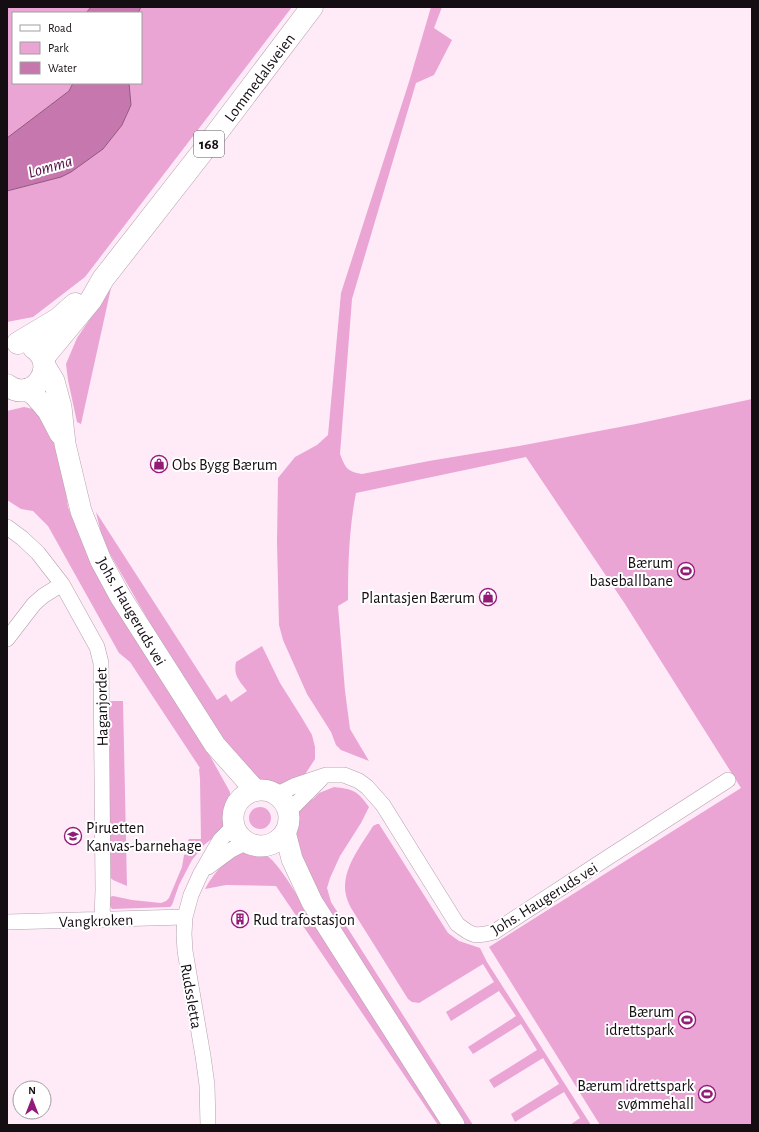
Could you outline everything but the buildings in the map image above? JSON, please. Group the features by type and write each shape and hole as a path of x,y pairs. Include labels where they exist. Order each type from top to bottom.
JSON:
{"main road":[{"name":"Lommedalsveien","path":"44,362 91,300 103,279 200,155 312,7"},
{"name":"Lommedalsveien","path":"13,346 58,319 103,279"},
{"name":"168","path":"13,346 27,344 32,346 44,362 43,376 40,381 35,386 15,391"},
{"name":"Johs. Haugeruds vei","path":"44,362 54,381 61,407 66,444 81,511 101,560 120,596 215,745 235,794 236,805"},
{"name":"Johs. Haugeruds vei","path":"15,391 36,398 48,411 66,444"},
{"name":"Johs. Haugeruds vei","path":"215,745 266,793"},
{"path":"256,844 275,842 285,832 288,823 288,812 284,803 266,793 247,794 240,800 236,805 233,814 234,826 238,835 256,844 312,902"},
{"path":"285,832 292,858 312,902 454,1125"}],"street":[{"name":"Haganjordet","path":"7,527 22,538 38,553 62,584 97,647 101,663 102,919"},
{"path":"7,638 34,604 43,596 62,584"},
{"name":"Johs. Haugeruds vei","path":"266,793 326,775 344,775 367,787 383,805 457,924 468,933 476,935 494,932 728,780"},
{"path":"288,812 322,777"},
{"name":"Rudssletta","path":"208,1125 207,1085 185,951 185,917 191,894 200,875 220,840 234,826"},
{"name":"Rudssletta","path":"204,870 230,850 256,844"},
{"name":"Vangkroken","path":"7,922 185,917"}],"green space":[{"path":"7,7 91,7 87,12 12,12 12,84 72,84 69,91 7,138"},
{"path":"141,7 292,7 85,277 33,317 7,322 7,191 35,184 103,149 122,125 131,105 129,84 142,84 142,12 138,12"},
{"path":"431,7 442,7 434,28 452,40 434,75 416,83 352,299 340,454 347,468 353,472 362,474 636,424 752,399 752,1125 600,1125 489,947 741,788 625,604 526,457 356,493 349,546 348,600 338,606 345,691 350,729 369,761 341,750 336,745 331,732 307,694 283,640 279,625 277,542 278,478 295,457 317,445 328,435 341,293 409,82"},
{"path":"111,288 81,424 77,422 66,364 77,338"},
{"path":"24,407 33,409 52,431 61,459 68,507 85,549 205,747 230,792 230,809 226,824 219,833 204,845 192,860 170,907 112,909 109,904 110,897 113,896 132,900 161,903 169,898 182,867 184,855 187,854 189,839 201,839 200,768 130,662 119,653 48,526 33,511 21,509 7,500 7,411"},
{"path":"96,512 217,700 226,694 231,702 247,691 236,675 236,662 262,646 280,683 312,735 315,747 315,759 304,776 282,787 269,787 253,781 201,707 151,625 103,542"},
{"path":"109,701 123,701 127,886 113,880 108,876"},
{"path":"334,787 351,790 358,794 369,807 361,823 340,856 330,878 327,888 331,902 473,1125 464,1125 324,904 289,830 293,818 303,802 313,799 319,793"},
{"path":"260,807 268,810 271,818 268,826 260,829 252,826 249,818 252,810"},
{"path":"379,824 448,933 459,941 480,948 487,962 591,1125 570,1125 580,1118 564,1092 515,1122 511,1114 559,1084 543,1058 494,1088 489,1080 537,1050 521,1024 473,1054 468,1047 516,1016 499,991 451,1021 446,1012 494,982 483,964 419,1003 412,1002 408,999 351,908 346,893 346,879 351,863 359,847 373,826"},
{"path":"249,850 258,851 267,855 283,874 444,1125 438,1125 276,886 226,885 205,889 213,876 223,865 235,856"}],"water":[{"path":"91,7 141,7 138,12 87,12"},
{"name":"Lomma","path":"72,84 129,84 131,105 122,125 103,149 71,172 61,177 7,191 7,138 69,91"}],"place":[{"name":"Obs Bygg Bærum","path":"159,464"},
{"name":"Bærum baseballbane","path":"686,571"},
{"name":"Plantasjen Bærum","path":"488,597"},
{"name":"Piruetten Kanvas-barnehage","path":"73,836"},
{"name":"Rud trafostasjon","path":"240,919"},
{"name":"Bærum idrettspark","path":"687,1020"},
{"name":"Bærum idrettspark svømmehall","path":"707,1094"}]}
